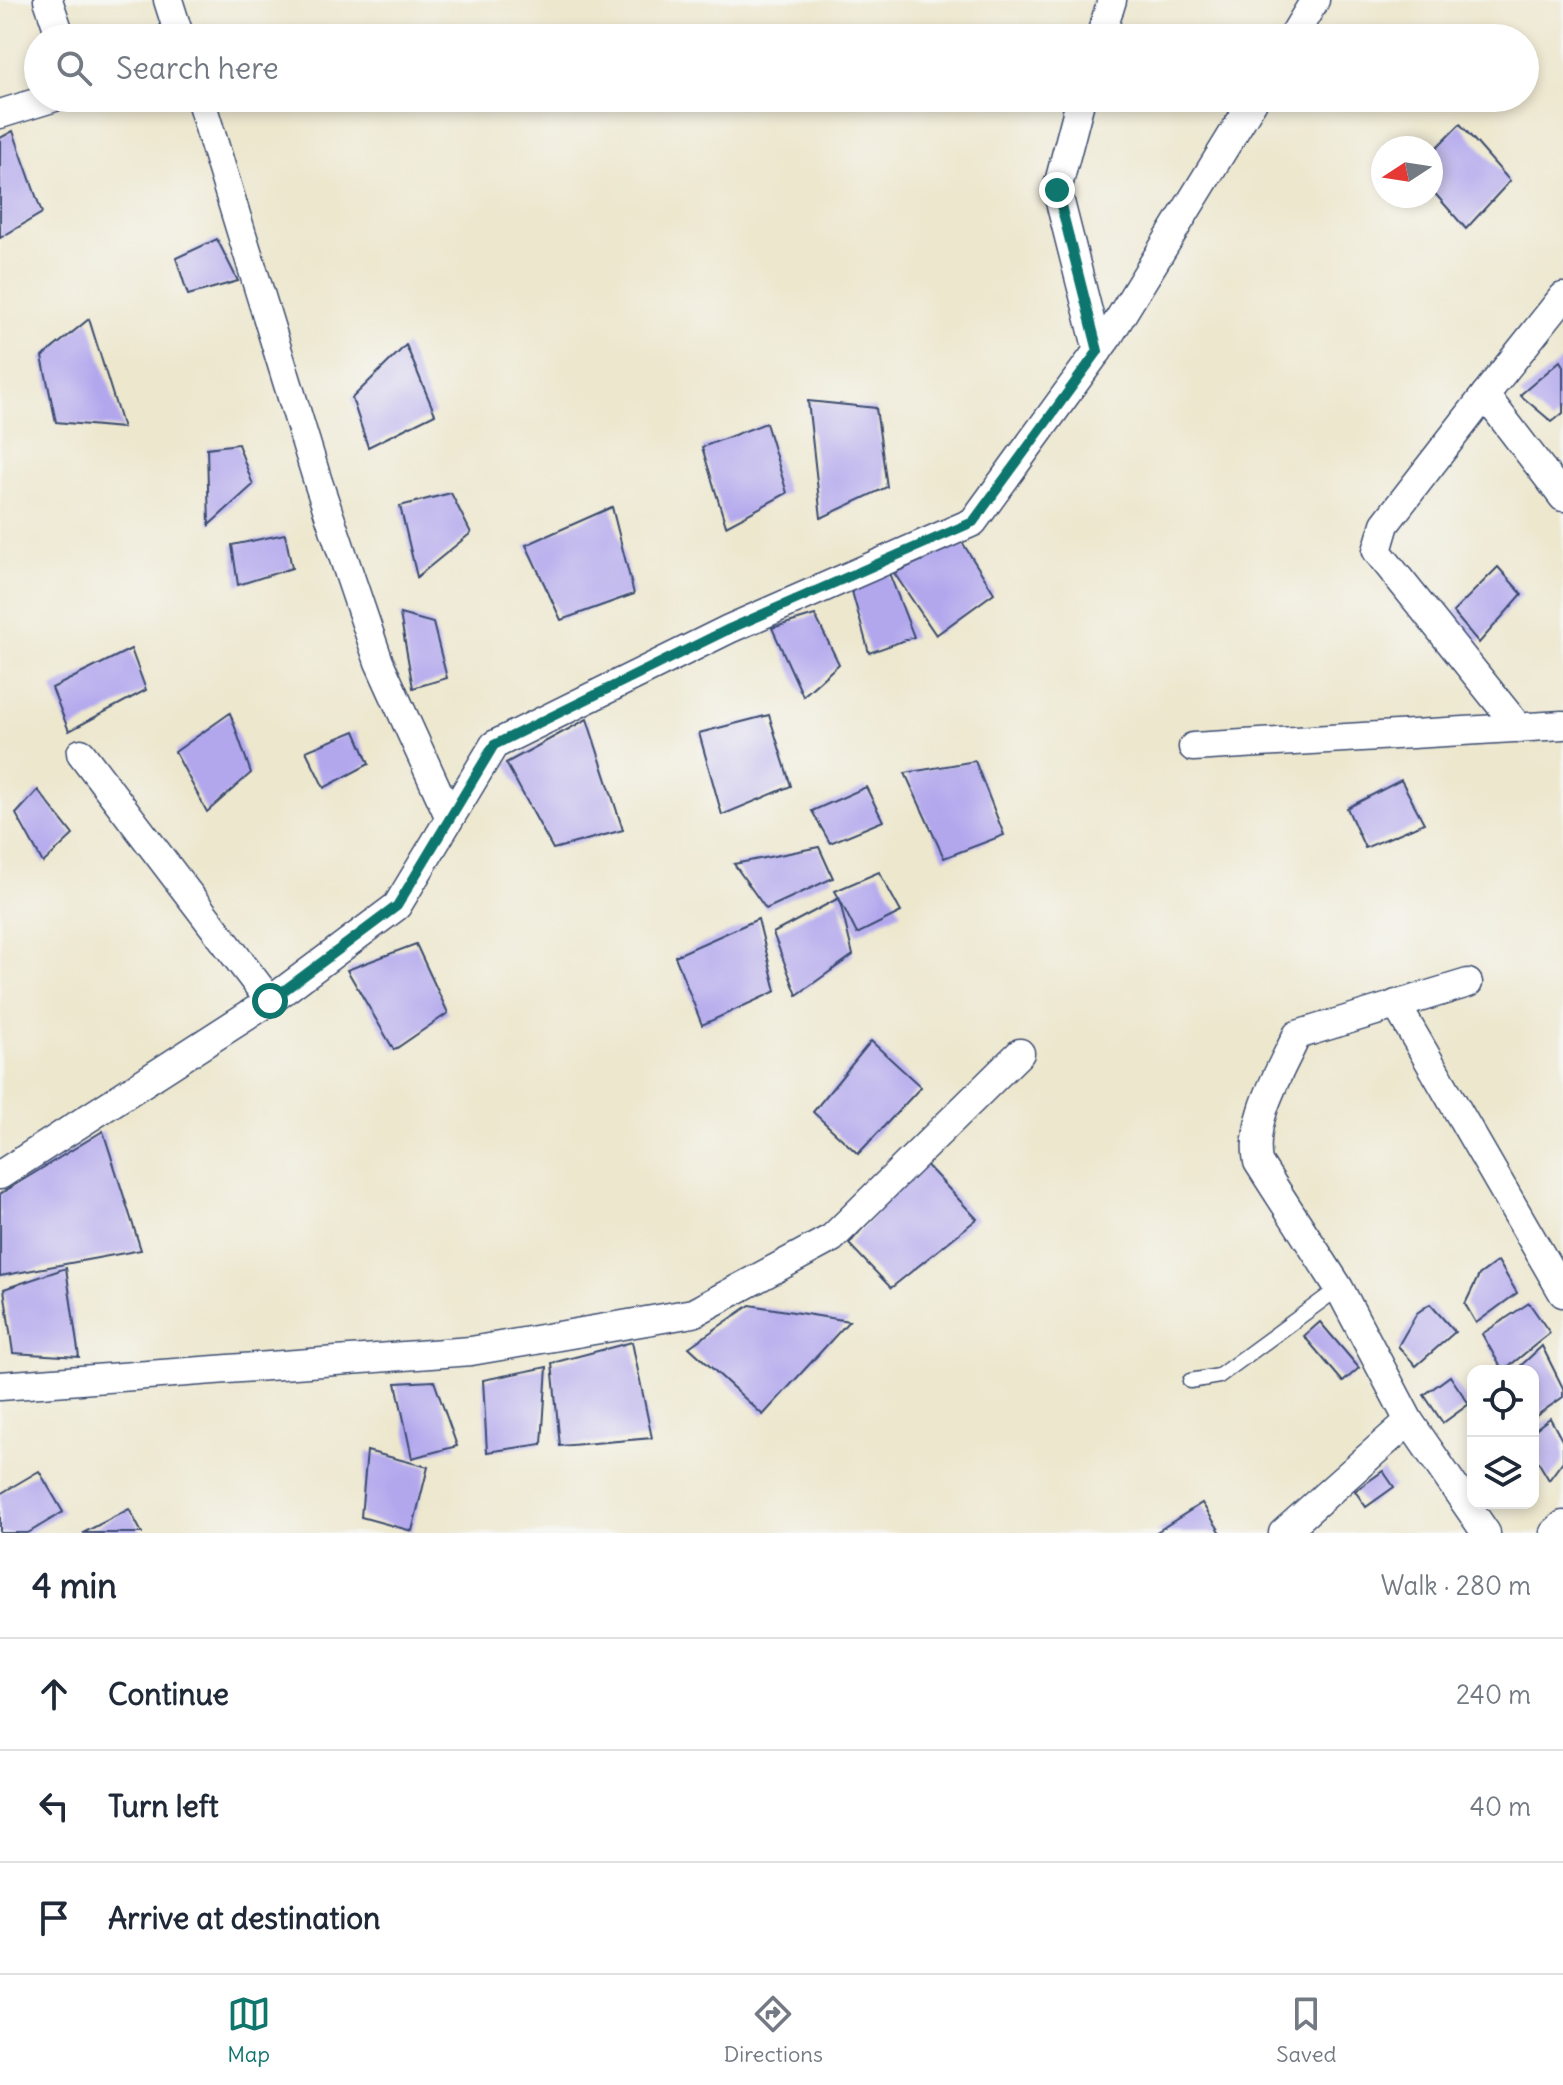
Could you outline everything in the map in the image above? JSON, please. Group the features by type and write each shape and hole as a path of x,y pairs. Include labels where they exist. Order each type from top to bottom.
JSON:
{"street":[{"path":"48,0 56,24"},
{"path":"168,0 176,24"},
{"path":"1104,24 1112,0"},
{"path":"1300,24 1315,0"},
{"path":"0,114 24,107"},
{"path":"204,112 318,482 379,662 449,816"},
{"path":"1077,112 1057,190 1098,351"},
{"path":"0,1175 270,1001 397,906 494,745 729,629 973,522 1098,351 1246,112"},
{"path":"1519,728 1377,551 1385,524 1563,297"},
{"path":"1485,395 1563,497"},
{"path":"1193,747 1563,725"},
{"path":"81,753 270,1001"},
{"path":"1468,983 1297,1035 1259,1123 1255,1147 1258,1162 1339,1288 1409,1421 1486,1533"},
{"path":"1396,1004 1563,1293"},
{"path":"0,1386 471,1351 693,1313 832,1238 1020,1053"},
{"path":"1283,1533 1409,1421"},
{"path":"1554,1533 1563,1525"}],"lane":[{"path":"1190,1381 1219,1376 1339,1288"}],"building":[{"path":"1460,124 1510,181 1466,229 1443,203 1443,141"},
{"path":"13,131 42,213 0,238 0,138"},
{"path":"217,239 238,281 188,295 176,258"},
{"path":"89,319 123,428 56,422 42,357"},
{"path":"406,345 435,414 368,447 352,398"},
{"path":"1560,361 1563,366 1563,413 1552,422 1520,395"},
{"path":"808,401 876,408 887,487 821,518"},
{"path":"766,423 787,493 726,526 702,447"},
{"path":"238,444 253,485 209,525 207,448"},
{"path":"451,493 471,533 417,577 400,506"},
{"path":"612,507 634,594 561,620 526,545"},
{"path":"285,534 292,568 238,585 232,545"},
{"path":"962,542 994,593 936,635 894,573"},
{"path":"1498,567 1522,594 1479,643 1453,612"},
{"path":"889,573 914,637 869,653 850,584"},
{"path":"400,614 433,623 447,678 413,688"},
{"path":"815,615 839,664 803,696 772,628"},
{"path":"131,649 146,690 69,731 52,688"},
{"path":"230,713 251,773 207,812 175,752"},
{"path":"769,715 791,786 722,815 699,733"},
{"path":"587,719 623,830 553,849 506,763"},
{"path":"355,731 369,764 324,788 306,751"},
{"path":"975,761 1004,835 944,858 905,773"},
{"path":"1401,780 1424,823 1365,848 1347,808"},
{"path":"866,787 883,821 830,843 812,811"},
{"path":"38,790 73,835 43,863 16,814"},
{"path":"819,847 833,878 766,909 734,864"},
{"path":"879,872 901,912 857,934 835,891"},
{"path":"839,898 853,955 797,995 773,933"},
{"path":"758,919 776,991 702,1025 675,956"},
{"path":"416,944 448,1013 394,1050 347,970"},
{"path":"871,1041 921,1087 858,1154 813,1112"},
{"path":"103,1131 141,1250 0,1276 0,1194"},
{"path":"921,1159 977,1219 891,1288 849,1244"},
{"path":"1498,1261 1517,1293 1476,1323 1465,1304 1479,1275"},
{"path":"66,1268 79,1357 13,1353 4,1289"},
{"path":"1529,1303 1550,1333 1510,1365 1500,1365 1482,1334"},
{"path":"1430,1304 1455,1332 1416,1366 1398,1346 1417,1313"},
{"path":"750,1305 849,1321 763,1415 689,1347"},
{"path":"1320,1322 1359,1368 1343,1382 1304,1336"},
{"path":"632,1342 652,1438 560,1446 552,1363"},
{"path":"1542,1346 1563,1388 1563,1397 1539,1414 1539,1365 1521,1365"},
{"path":"547,1367 542,1444 487,1452 483,1380"},
{"path":"1450,1376 1467,1405 1443,1423 1424,1395"},
{"path":"434,1381 457,1446 412,1458 396,1383"},
{"path":"1550,1418 1563,1442 1563,1461 1549,1480 1539,1463 1539,1426"},
{"path":"367,1451 428,1467 412,1531 361,1517"},
{"path":"39,1471 63,1512 28,1533 0,1533 0,1494"},
{"path":"1383,1471 1394,1487 1366,1507 1355,1491"},
{"path":"1202,1503 1221,1533 1155,1533"},
{"path":"129,1509 142,1533 83,1533"}],"route":[{"path":"270,1001 397,906 494,745 729,629 973,522 1098,351 1057,190"}]}
